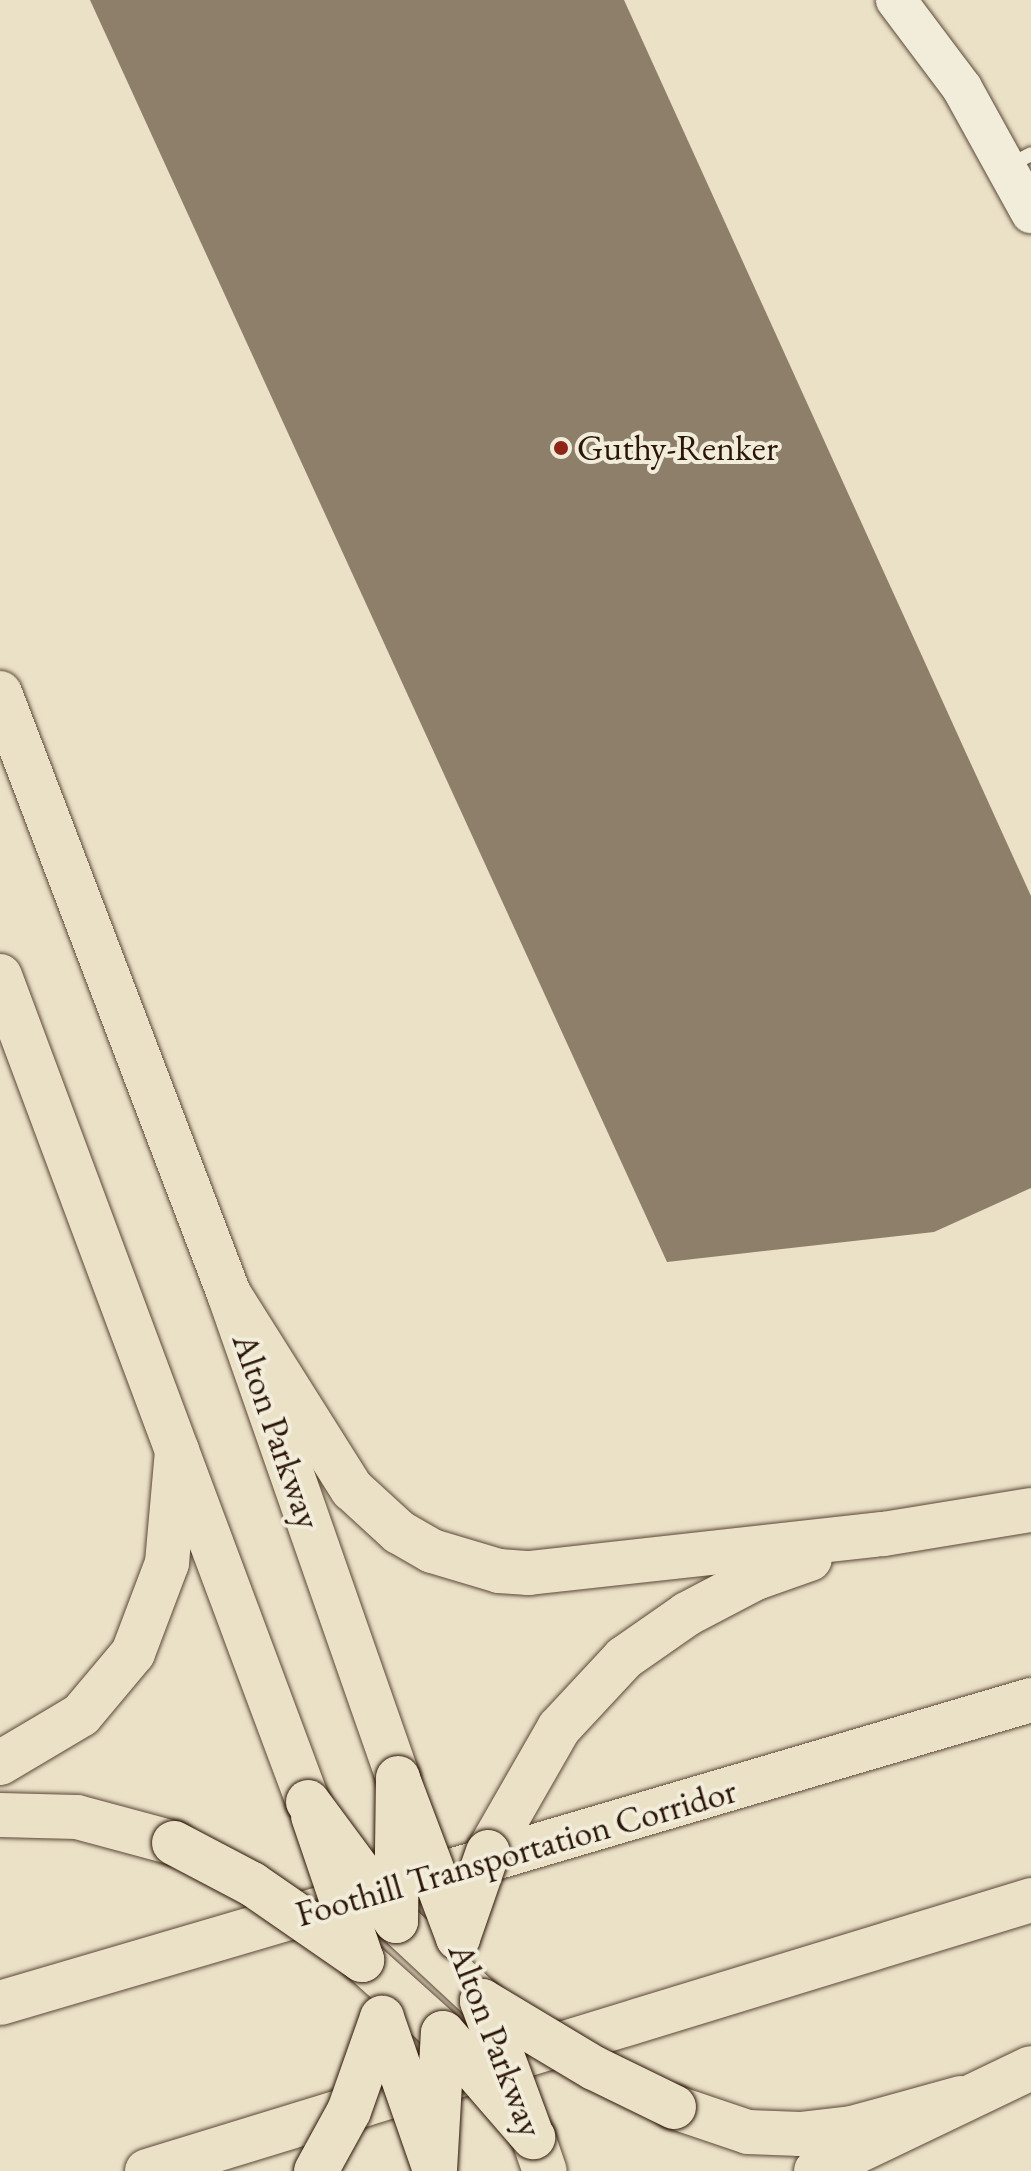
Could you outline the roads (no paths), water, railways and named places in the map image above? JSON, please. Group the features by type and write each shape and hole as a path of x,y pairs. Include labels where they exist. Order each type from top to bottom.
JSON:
{"main road":[{"name":"Alton Parkway","path":"0,693 229,1294 464,1971 539,2154"},
{"path":"0,976 377,1987 435,2171"},
{"path":"229,1294 352,1489 399,1532 432,1551 499,1571 529,1573 884,1534 1031,1510"},
{"path":"0,1763 81,1715 133,1653 167,1563 177,1450"},
{"path":"435,2171 443,2033 464,1971 488,1852 559,1728 624,1658 657,1631 756,1578 884,1534"},
{"name":"Foothill Transportation Corridor","path":"0,2003 1031,1700"},
{"path":"316,2171 349,2111 377,1987 396,1921 398,1778"},
{"path":"308,1802 396,1921 594,2068 674,2107 748,2132 800,2134 852,2128 961,2098"},
{"path":"0,1815 91,1819 174,1843 252,1884 377,1987 443,2033 539,2154"},
{"path":"147,2171 1031,1900"},
{"path":"816,2171 961,2098 1031,2068"}],"street":[{"path":"896,0 1018,160 1031,213"}],"place":[{"name":"Guthy-Renker","path":"561,448"}]}
